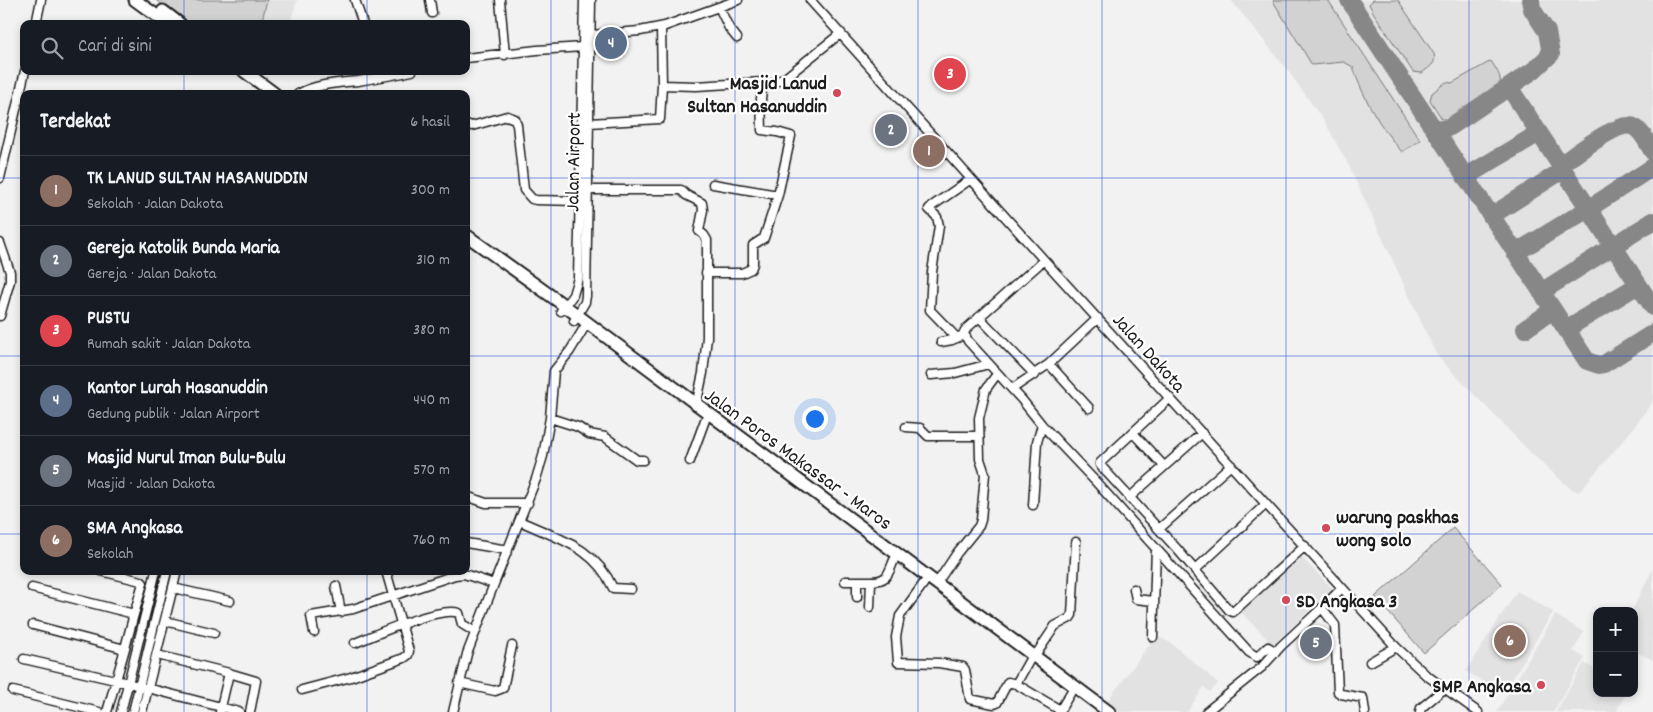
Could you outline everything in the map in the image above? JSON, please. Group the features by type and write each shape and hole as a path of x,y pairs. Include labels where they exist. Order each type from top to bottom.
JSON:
{"highway":[{"path":"135,0 162,20"},
{"path":"148,0 175,20"},
{"path":"239,75 259,90"},
{"path":"249,75 270,90"},
{"name":"Jalan Poros Makassar - Maros","path":"470,238 912,570 924,583 1110,712"},
{"name":"Jalan Poros Makassar - Maros","path":"470,245 563,309"},
{"name":"Jalan Poros Makassar - Maros","path":"576,319 584,328 705,420 894,560 937,583 1098,712"}],"street":[{"path":"37,20 41,0"},
{"path":"355,0 362,20"},
{"path":"430,0 432,13"},
{"path":"500,0 504,55"},
{"name":"Jalan Airport","path":"563,309 573,294 578,278 588,190 589,123 586,62 583,47 584,0"},
{"name":"Jalan Airport","path":"576,319 586,296 579,201 586,62 591,35 591,0"},
{"path":"591,35 624,33 661,27 738,0"},
{"name":"Jalan Dakota","path":"810,0 1396,647 1468,709 1478,712"},
{"path":"719,7 729,28 737,38"},
{"path":"589,123 660,119 662,85 661,27"},
{"path":"662,85 696,86 763,82 771,84 785,78 841,33"},
{"path":"470,58 583,47"},
{"path":"21,90 24,75"},
{"path":"359,75 360,80"},
{"path":"307,90 323,85 389,75"},
{"path":"706,273 742,273 751,269 753,264 753,246 764,238 778,195 791,136 762,130 761,100 763,82"},
{"path":"0,178 20,92"},
{"path":"470,125 507,116 515,119 524,190 532,199 536,200 579,201"},
{"path":"971,179 929,209 937,217 939,226 932,272 930,310 968,341 1249,652 1256,657 1268,648 1276,652"},
{"path":"713,184 778,195"},
{"path":"588,190 681,190 702,203 703,210 699,232 707,240 707,338 703,373 696,406"},
{"path":"0,243 10,272 10,281 0,316"},
{"path":"941,342 961,335 1044,260"},
{"path":"979,317 1035,375"},
{"path":"1012,389 1049,364 1098,318"},
{"path":"453,712 459,683 476,632 528,503 543,456 550,418 554,371 570,351 584,328"},
{"path":"931,375 955,373 989,364"},
{"path":"1049,364 1090,408"},
{"path":"937,583 957,553 979,526 981,520 985,474 980,459 978,436 986,389 997,374"},
{"path":"1170,398 1100,464 1229,610 1233,612 1305,546"},
{"path":"550,418 578,427 589,434 602,436 637,460 643,460"},
{"path":"690,461 705,420"},
{"path":"1033,505 1037,442 1042,425"},
{"path":"906,427 920,428 928,436 978,436"},
{"path":"1133,433 1164,466"},
{"path":"1129,498 1202,433"},
{"path":"1158,529 1231,465"},
{"path":"470,497 486,503 528,503"},
{"path":"1195,570 1266,504"},
{"path":"520,521 571,542 601,568 613,588 631,589"},
{"path":"1016,684 1055,626 1070,618 1072,614 1076,542"},
{"path":"470,544 508,550"},
{"path":"1153,637 1156,548"},
{"path":"845,581 878,581 885,579 894,560"},
{"path":"107,712 143,583 117,575"},
{"path":"120,712 155,575"},
{"path":"133,712 166,575"},
{"path":"142,712 176,575"},
{"path":"302,690 366,673 406,657 409,651 387,575"},
{"path":"314,632 311,616 341,612 458,575"},
{"path":"464,575 494,584"},
{"path":"857,597 858,581"},
{"path":"870,607 871,581"},
{"path":"924,583 900,616 896,637 898,662 939,663 963,667 970,699 997,703 1008,682 1016,684 1060,711 1071,692"},
{"path":"336,586 341,612"},
{"path":"32,588 130,613 134,618"},
{"path":"173,588 230,601"},
{"path":"1206,712 1262,667 1342,588"},
{"path":"1134,589 1136,599 1153,601"},
{"path":"1322,608 1335,625 1338,692 1363,698 1365,712"},
{"path":"354,642 428,616 450,611 459,613 462,624 476,632"},
{"path":"165,622 214,633"},
{"path":"32,624 118,646 124,652"},
{"path":"459,683 495,691 503,688 512,646"},
{"path":"1370,662 1396,647"},
{"path":"157,654 256,681 250,712"},
{"path":"24,659 148,688 220,710 238,712"},
{"path":"220,710 229,673"},
{"path":"1420,712 1421,708 1444,689"},
{"path":"12,691 99,712"}],"shaded area":[{"path":"156,0 297,0 291,20 183,20"},
{"path":"156,0 267,0 262,20 183,20"},
{"path":"1231,0 1653,0 1653,401 1632,430 1579,492 1570,488 1534,456 1437,356 1348,164 1326,124 1289,72"},
{"path":"1274,0 1328,0 1420,140 1402,152 1386,133 1373,112 1353,67 1344,62 1312,65"},
{"path":"1373,0 1398,0 1434,54 1435,57 1430,67 1422,73 1413,72 1373,12 1369,4"},
{"path":"1491,61 1497,70 1500,86 1451,119 1442,119 1430,100 1432,93 1446,82 1452,83"},
{"path":"1453,528 1502,584 1424,653 1375,597"},
{"name":"SD Angkasa 3","path":"1299,555 1332,588 1273,645 1241,612"},
{"path":"1653,570 1653,660 1638,653 1638,607 1634,607"},
{"path":"1517,591 1553,612 1503,694 1466,671"},
{"name":"SMP Angkasa","path":"1555,615 1584,632 1573,651 1585,658 1553,712 1497,712"},
{"path":"1156,636 1171,643 1218,683 1210,692 1204,687 1187,712 1116,712 1105,704"},
{"path":"1584,663 1593,668 1593,697 1624,697 1616,712 1556,712"}],"taxiway":[{"path":"1349,0 1587,361 1599,365 1604,364 1653,333"},
{"path":"1430,124 1439,129 1450,127 1534,70 1551,54 1547,32 1532,9 1531,0"},
{"path":"1509,87 1653,307"},
{"path":"1560,165 1608,133 1627,126 1634,127 1640,131 1653,152"},
{"path":"1465,177 1539,133"},
{"path":"1515,253 1653,167"},
{"path":"1491,216 1563,170"},
{"path":"1541,292 1653,221"},
{"path":"1566,329 1638,285"},
{"path":"1525,329 1553,310"}],"place":[{"name":"Kantor Lurah Hasanuddin","path":"611,43"},
{"name":"PUSTU","path":"950,74"},
{"name":"Masjid Lanud Sultan Hasanuddin","path":"837,93"},
{"name":"Gereja Katolik Bunda Maria","path":"891,130"},
{"name":"TK LANUD SULTAN HASANUDDIN","path":"929,151"},
{"name":"warung paskhas wong solo","path":"1326,528"},
{"name":"SD Angkasa 3","path":"1286,600"},
{"name":"SMA Angkasa","path":"1510,641"},
{"name":"Masjid Nurul Iman Bulu-Bulu","path":"1316,643"},
{"name":"SMP Angkasa","path":"1541,685"}]}
